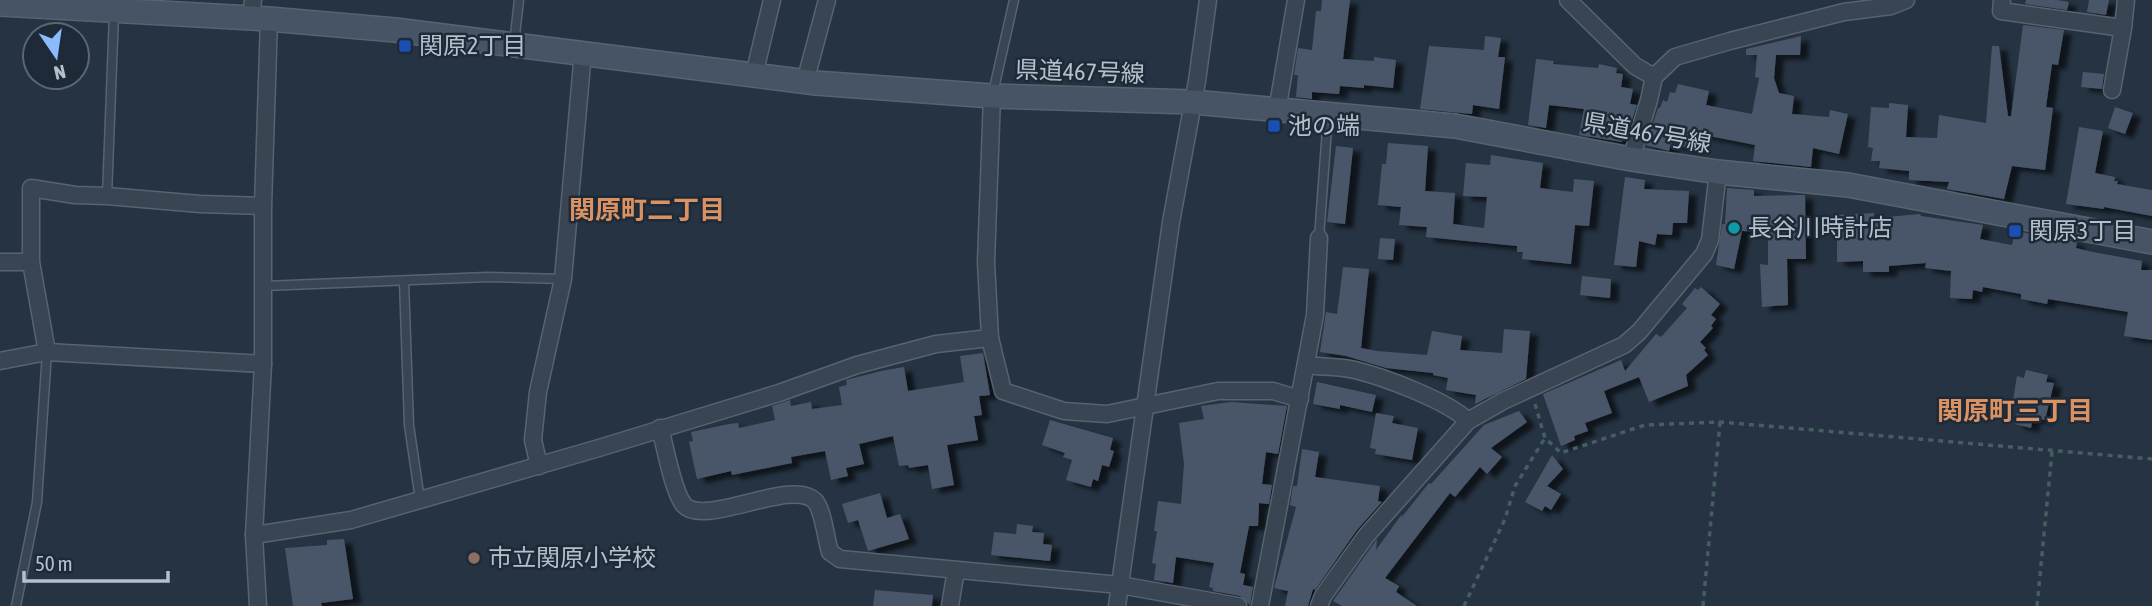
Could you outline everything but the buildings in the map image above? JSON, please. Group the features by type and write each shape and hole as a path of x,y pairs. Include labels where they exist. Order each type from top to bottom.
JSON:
{"main road":[{"name":"県道467号線","path":"0,4 258,13 805,82 992,96 1193,102 1455,126 1631,159 1718,172 1848,185 2152,242"}],"street":[{"path":"754,75 772,0"},
{"path":"805,82 827,0"},
{"path":"1117,606 1171,222 1208,0"},
{"path":"1277,111 1296,0"},
{"path":"1569,0 1635,66 1654,77"},
{"path":"1631,159 1650,100 1654,77 1675,57 1844,12 1891,6 1906,0"},
{"path":"2001,0 2001,11 2123,28"},
{"path":"2112,90 2126,0"},
{"path":"258,13 264,286 263,364 254,535 258,606"},
{"path":"538,466 533,440 538,392 564,279 583,52"},
{"path":"992,96 986,262 989,338 1003,391 1064,411 1107,414 1217,391 1273,391 1300,399"},
{"path":"1319,606 1366,536 1468,421 1503,401 1624,345 1639,331 1685,280 1704,254 1710,240 1718,172"},
{"path":"47,352 31,262 31,188 75,195 263,206"},
{"path":"1259,606 1315,315 1319,238"},
{"path":"0,262 31,262"},
{"path":"254,535 351,520 779,393 857,365 936,344 989,338"},
{"path":"0,361 47,352 263,364"},
{"path":"1306,365 1353,370 1440,401 1460,412 1468,421"},
{"path":"660,428 679,498 687,508 696,512 706,511 800,494 813,498 819,507 830,552 840,559 1120,585 1238,606"},
{"path":"950,606 956,570"}],"lane":[{"path":"514,44 519,0"},
{"path":"992,96 1014,0"},
{"path":"107,196 114,10"},
{"path":"1319,238 1328,115"},
{"path":"264,286 487,277 564,279"},
{"path":"404,281 409,425 420,500"},
{"path":"16,606 37,502 47,352"}],"path":[{"path":"1530,388 1545,438 1561,453 1644,425 1720,422 2152,459"},
{"path":"1703,606 1720,422"},
{"path":"1464,606 1505,519 1515,486 1545,438"},
{"path":"2037,606 2052,452"}],"place":[{"name":"関原2丁目","path":"405,46"},
{"name":"池の端","path":"1274,126"},
{"name":"長谷川時計店","path":"1734,228"},
{"name":"関原3丁目","path":"2015,231"},
{"name":"市立関原小学校","path":"474,558"}],"district":[{"name":"関原町二丁目","path":"647,210"},
{"name":"関原町三丁目","path":"2015,411"}]}
